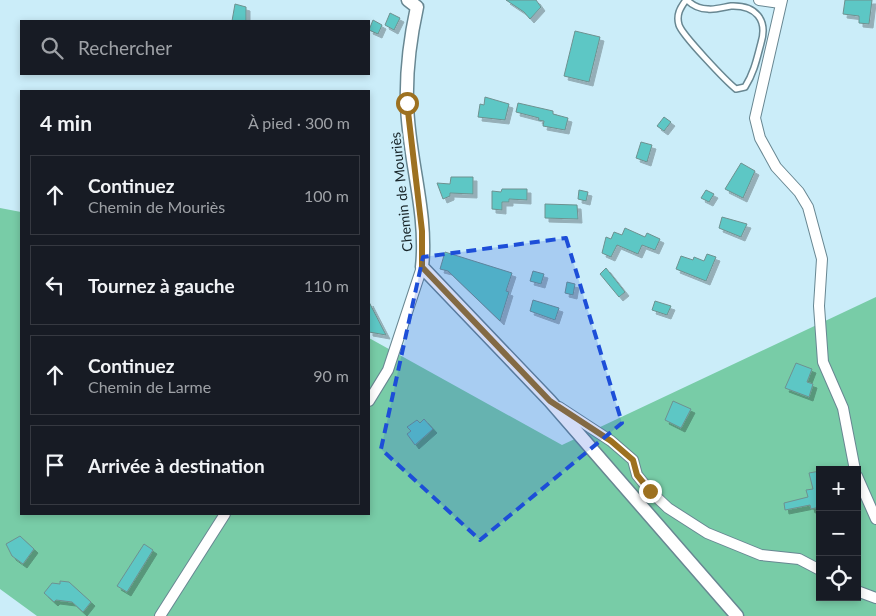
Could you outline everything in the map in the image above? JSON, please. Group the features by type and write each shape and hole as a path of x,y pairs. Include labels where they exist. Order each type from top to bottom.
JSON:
{"street":[{"path":"759,0 781,2 778,24 755,118 760,138 776,167 799,192 808,208 822,259 820,331 823,362 843,408 854,466"},
{"name":"Chemin de Mouriès","path":"416,2 409,44 407,103 422,231 422,267"},
{"path":"370,399 388,370 422,267 550,401 737,616"},
{"path":"550,401 611,441 633,460 637,475 650,491 668,508 707,533 761,556 799,559 816,568"},
{"path":"861,485 876,519"},
{"path":"160,616 224,515"},
{"path":"861,592 876,598"}],"lane":[{"path":"686,0 692,5 708,9 734,6 759,16 764,22 764,33 752,77 745,86 736,89 727,82 684,34 678,20 679,10 686,0"}],"highlighted area":[{"path":"566,238 622,423 480,540 381,449 423,257"}],"green space":[{"path":"0,208 20,212 20,515 370,515 370,339 562,445 876,297 876,616 37,616 0,589"}],"building":[{"path":"506,0 536,0 541,7 530,19 524,12"},
{"path":"845,0 872,0 869,24 859,23 859,16 843,14"},
{"path":"235,4 246,7 246,20 232,20"},
{"path":"390,13 400,18 394,30 385,25"},
{"path":"373,20 382,25 378,34 370,30"},
{"path":"575,31 600,37 589,82 564,76"},
{"path":"485,97 509,104 505,120 478,117 480,104 484,105"},
{"path":"518,103 553,111 553,114 568,118 565,130 543,126 544,121 538,120 539,118 516,112"},
{"path":"664,117 671,122 664,131 657,126"},
{"path":"641,142 652,145 647,162 636,158"},
{"path":"741,163 755,171 743,198 725,189"},
{"path":"451,177 473,177 473,194 450,193 450,196 443,199 437,183 450,184"},
{"path":"502,189 527,189 527,200 509,199 509,202 502,202 502,210 492,209 492,191 501,192"},
{"path":"579,190 588,192 586,201 578,199"},
{"path":"706,190 714,194 709,202 701,198"},
{"path":"545,204 577,205 578,219 545,218"},
{"path":"722,217 747,224 741,237 719,228"},
{"path":"625,228 645,237 647,233 660,239 655,250 642,245 638,254 617,245 611,257 602,253 606,237 611,239 614,232 622,235"},
{"path":"445,252 512,273 506,291 509,292 500,321 448,271 440,269"},
{"path":"707,254 716,257 706,281 676,269 681,256 693,260 694,257 704,261"},
{"path":"606,268 625,292 619,297 600,274"},
{"path":"533,271 544,274 541,284 530,281"},
{"path":"567,282 575,284 573,295 565,293"},
{"path":"533,300 559,308 555,320 530,311"},
{"path":"655,301 671,306 667,315 652,310"},
{"path":"370,304 386,335 370,332"},
{"path":"796,363 812,369 807,382 813,384 809,397 785,388"},
{"path":"673,401 691,409 681,428 665,420"},
{"path":"424,419 433,429 415,445 407,434 411,431 407,427 417,420 420,423"},
{"path":"816,472 816,508 811,509 810,505 785,510 784,503 808,497 806,490 813,489 809,473"},
{"path":"20,536 34,549 23,564 12,556 6,544"},
{"path":"144,544 153,550 127,592 117,586"},
{"path":"60,581 69,582 91,602 83,612 72,602 56,600 54,602 44,593 52,583 60,584"}],"route":[{"path":"407,103 424,245 422,267 550,401 611,441 633,460 637,475 650,491"}]}
